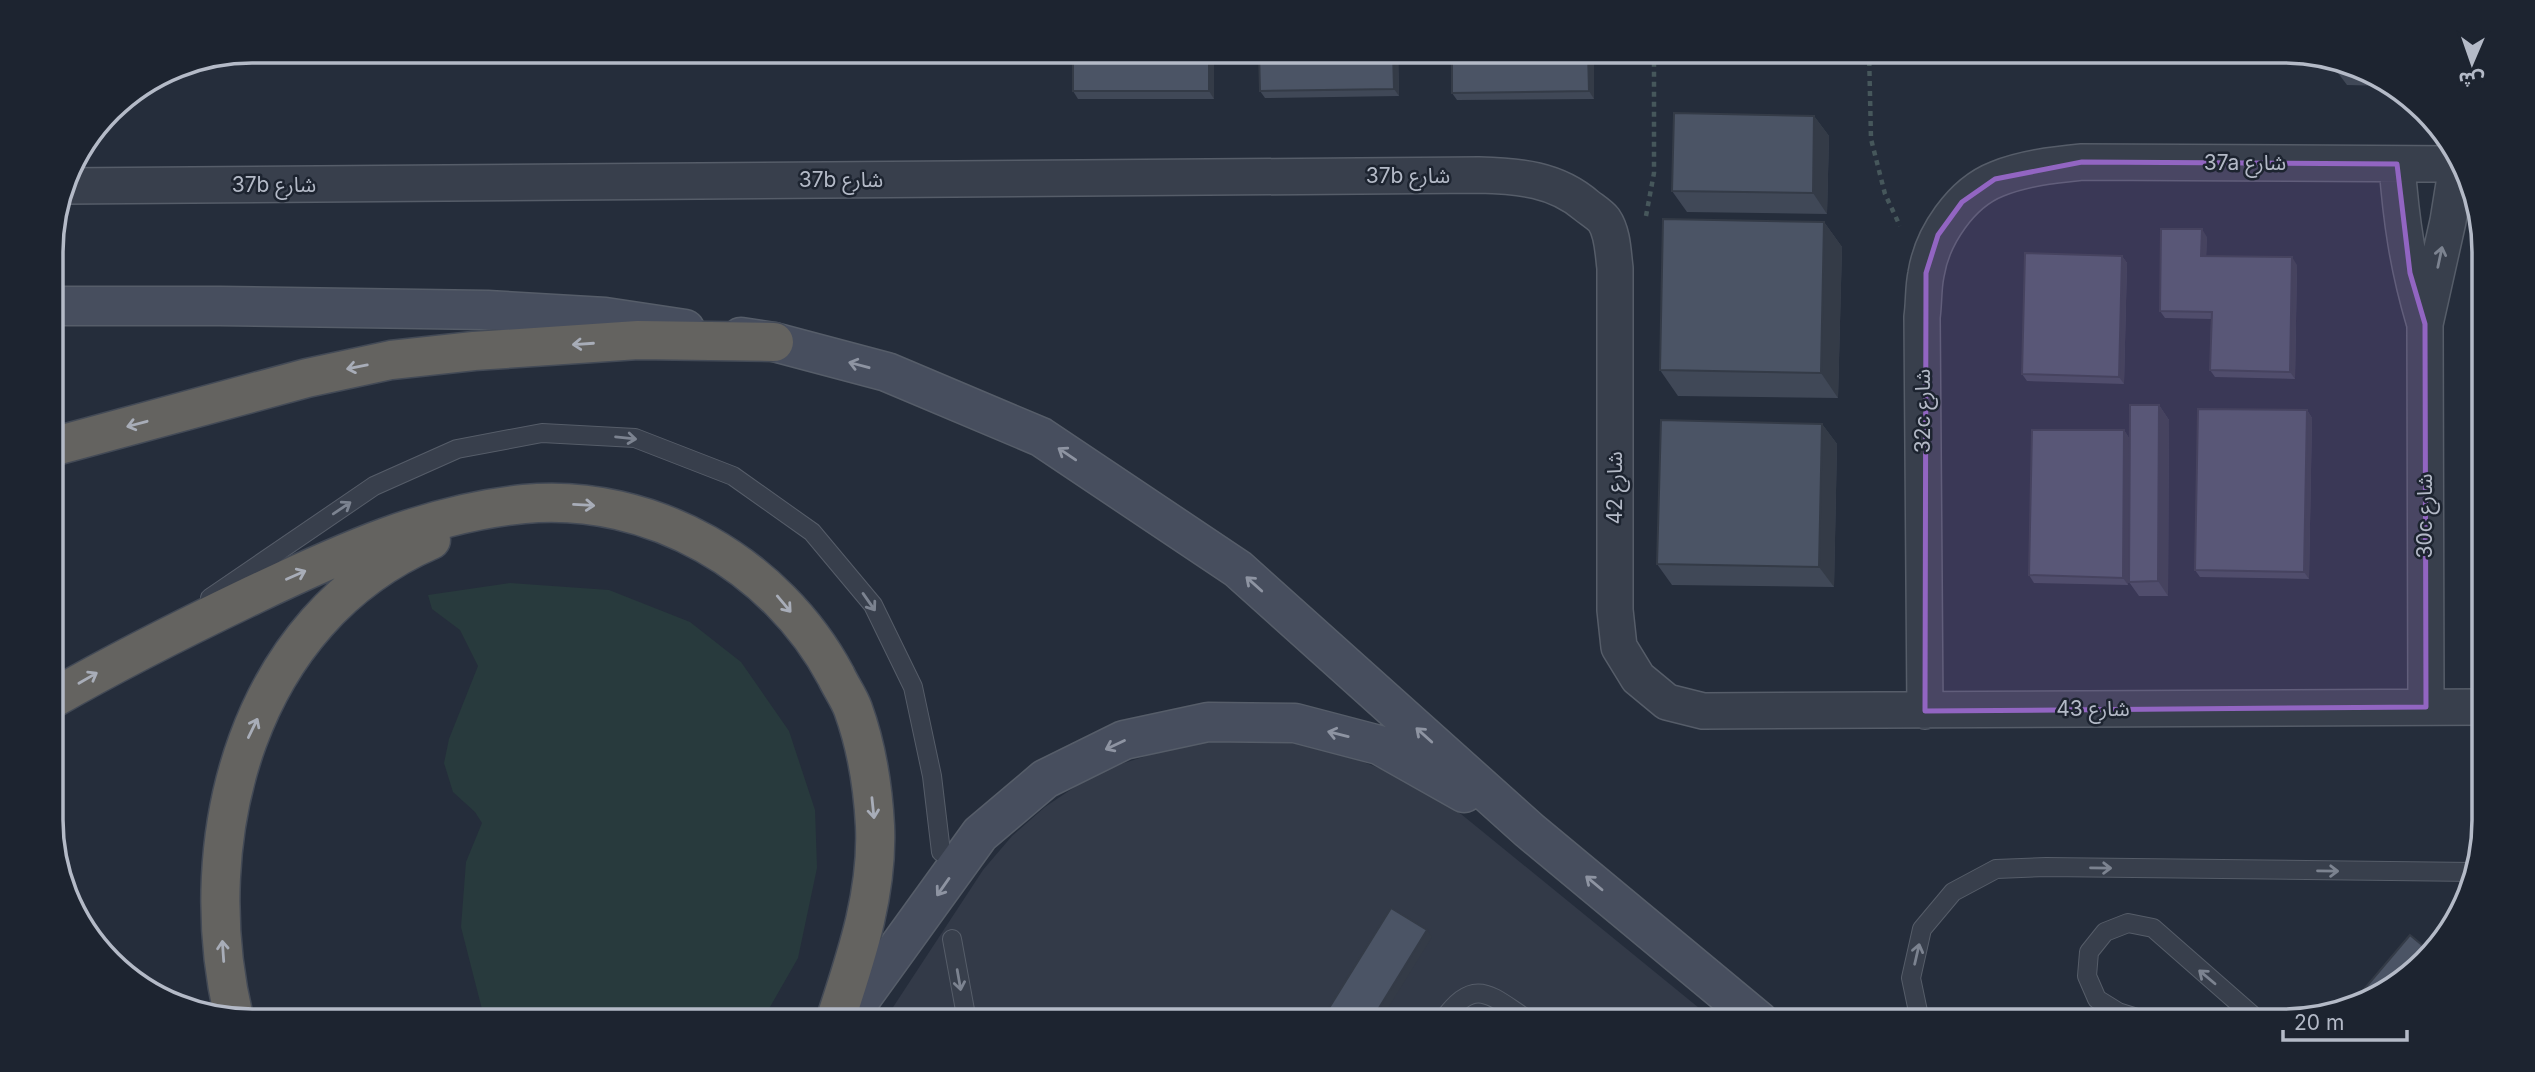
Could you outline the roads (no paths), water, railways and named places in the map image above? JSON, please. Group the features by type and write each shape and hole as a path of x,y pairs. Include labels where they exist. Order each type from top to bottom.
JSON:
{"highway":[{"path":"63,444 307,377 391,360 474,351 638,340 774,342"},
{"path":"232,1007 225,978 219,892 228,807 247,740 277,677 318,621 362,580 413,548 468,524 526,504"},
{"path":"63,693 124,657 358,547 441,517 526,504 594,505 660,522 722,552 776,594 820,647 852,708 868,766 875,826 873,886 858,950 839,1009"}],"main road":[{"path":"63,306 500,311 605,317 774,342 887,372 1041,437 1238,569 1530,830 1745,1009"},
{"path":"854,1009 980,834 1045,779 1124,740 1208,722 1295,723 1379,745 1530,830"}],"street":[{"name":"37a شارع","path":"2034,168 2082,162 2450,164"},
{"name":"30c شارع","path":"2397,164 2401,220 2408,260 2425,324"},
{"name":"32c شارع","path":"1925,710 1922,317 1926,273 1938,235 1962,202 1995,179 2034,168"},
{"name":"30c شارع","path":"2426,707 2425,324 2455,175"},
{"name":"37b شارع","path":"75,186 1513,176 1547,182 1578,197 1604,220"},
{"name":"شارع 42","path":"1604,220 1611,239 1615,268 1615,610 1619,646 1637,678 1667,702 1703,711"},
{"name":"شارع 43","path":"1703,711 2472,707"}],"lane":[{"path":"124,657 373,486 457,449 542,433 635,438 733,476 812,532 873,604 913,687 932,776 941,852"},
{"path":"1917,1009 1911,978 1923,929 1953,892 1996,869 2073,867 2465,872"},
{"path":"1630,914 1716,1009"},
{"path":"2113,1009 2097,999 2087,976 2089,952 2105,932 2128,923 2152,929 2245,1009"},
{"path":"952,939 965,1009"},
{"path":"1451,1009 1457,1000 1480,992 1511,1009"}]}
